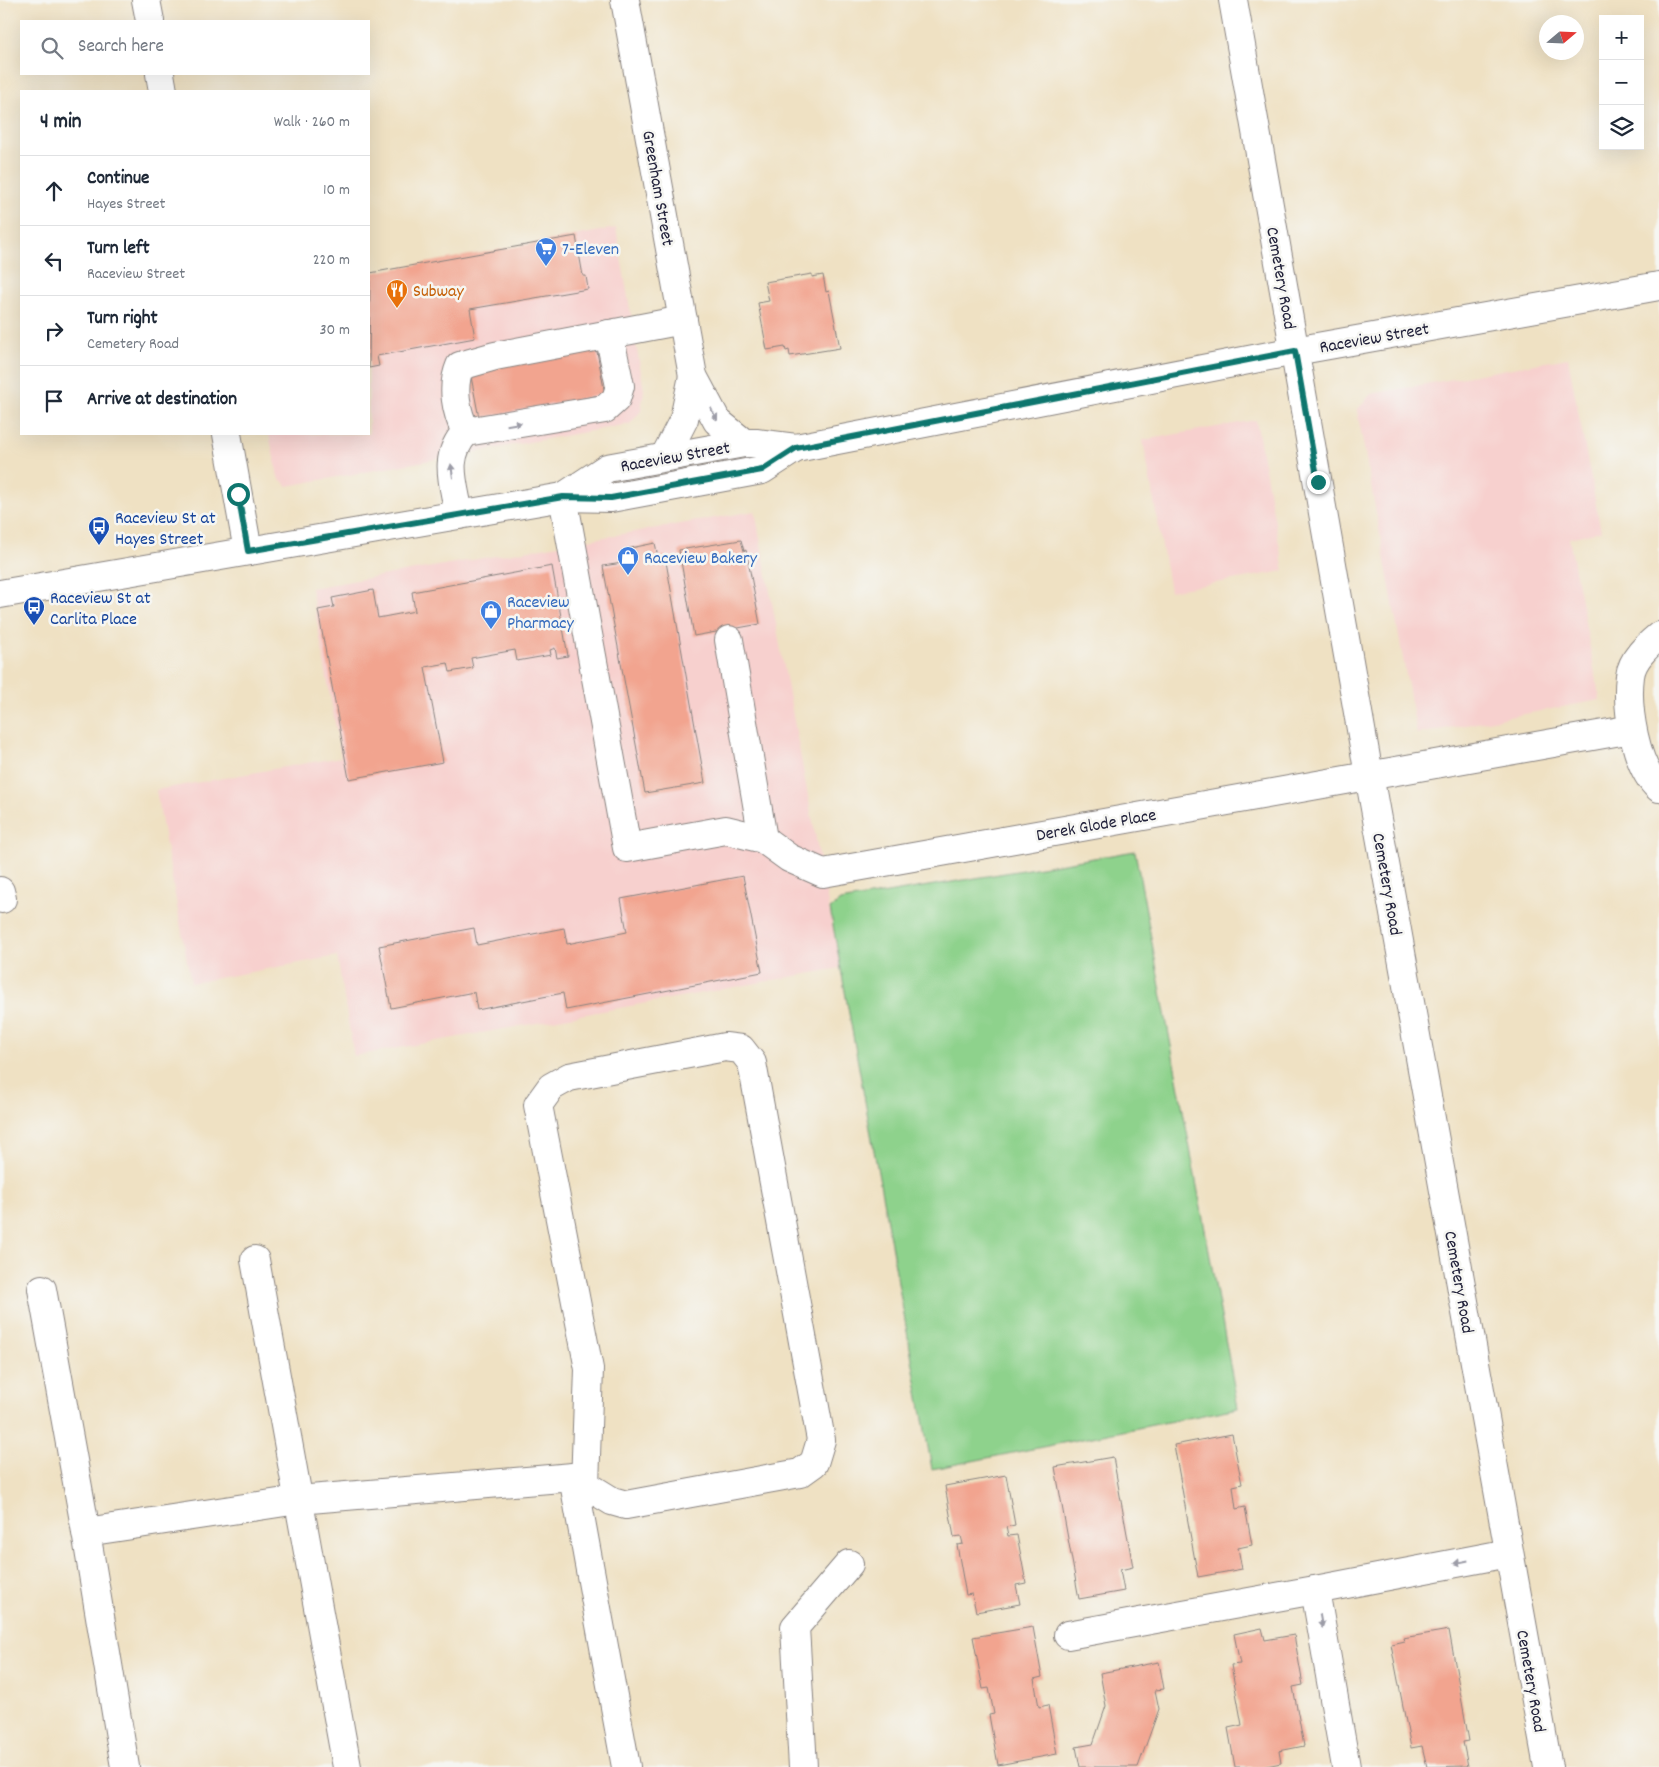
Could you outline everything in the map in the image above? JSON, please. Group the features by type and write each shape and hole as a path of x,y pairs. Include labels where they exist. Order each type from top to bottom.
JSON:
{"street":[{"path":"146,0 150,20"},
{"name":"Greenham Street","path":"625,0 693,376 717,421 744,443"},
{"name":"Cemetery Road","path":"1233,0 1369,775 1548,1767"},
{"path":"160,75 163,90"},
{"name":"Raceview Street","path":"563,497 607,468 665,456 744,443 796,448 1295,351 1659,286"},
{"path":"466,432 460,420 455,393 455,377 460,366 494,356 683,320"},
{"path":"459,515 450,459 458,441 466,432 605,409 616,400 620,386 609,334"},
{"name":"Greenham Street","path":"665,456 684,419 693,376"},
{"path":"227,435 248,551"},
{"name":"Raceview Street","path":"0,594 563,497 611,498 762,470 796,448"},
{"path":"563,497 627,848 726,830 763,839 728,640"},
{"path":"1659,636 1647,645 1635,662 1630,675 1632,729 1646,776 1659,788"},
{"name":"Derek Glode Place","path":"763,839 789,858 823,873 1632,729"},
{"path":"86,1532 298,1500 579,1481 612,1501 626,1505 800,1473 814,1463 821,1440 752,1064 741,1049 725,1046 569,1077 551,1087 538,1105 589,1368 579,1481 626,1767"},
{"path":"255,1260 347,1767"},
{"path":"42,1289 86,1532 125,1767"},
{"path":"1068,1635 1509,1552"},
{"path":"803,1767 795,1628 849,1564"},
{"path":"1315,1590 1346,1767"}],"shaded area":[{"path":"616,228 644,390 641,411 630,424 287,486 278,477 269,435 370,435 370,274"},
{"path":"1568,358 1601,531 1569,538 1600,700 1417,734 1357,410 1371,394"},
{"path":"1256,420 1284,571 1170,591 1143,440"},
{"path":"755,511 840,968 354,1056 337,956 191,983 156,790 341,757 311,588"}],"green space":[{"path":"1135,851 1238,1408 932,1469 830,909 840,901"}],"building":[{"path":"576,236 583,276 586,276 588,289 470,309 475,338 377,356 379,366 370,368 370,273"},
{"path":"812,274 812,277 823,275 826,292 829,291 840,348 790,356 789,350 786,351 785,347 767,350 758,303 769,301 765,282"},
{"path":"595,341 605,394 479,418 469,366"},
{"path":"741,540 744,551 746,550 760,624 694,636 679,550"},
{"path":"655,543 658,557 665,556 705,783 645,793 603,566 629,562 626,549"},
{"path":"552,566 568,656 557,658 555,648 550,650 551,655 517,661 515,650 471,658 473,668 450,672 448,663 425,667 443,762 349,779 318,610 334,607 332,598 373,590 378,618 415,611 412,592"},
{"path":"743,876 762,972 566,1010 563,993 477,1010 474,992 391,1008 379,946 474,928 477,945 564,928 567,944 627,932 621,899"},
{"path":"1232,1434 1242,1484 1233,1486 1236,1509 1245,1507 1252,1545 1238,1548 1242,1569 1198,1577 1174,1445"},
{"path":"1113,1457 1133,1567 1120,1570 1124,1591 1079,1599 1055,1467"},
{"path":"1006,1475 1015,1525 1006,1527 1008,1536 1017,1535 1026,1583 1016,1585 1020,1604 976,1612 972,1594 966,1595 957,1545 963,1544 961,1536 954,1537 945,1486"},
{"path":"1033,1627 1042,1677 1034,1679 1039,1707 1048,1705 1057,1754 998,1765 989,1715 994,1714 989,1688 983,1689 973,1637"},
{"path":"1262,1628 1265,1640 1294,1635 1303,1685 1293,1687 1304,1746 1279,1751 1281,1763 1262,1767 1235,1767 1228,1728 1242,1725 1231,1665 1240,1664 1234,1634"},
{"path":"1449,1630 1469,1741 1463,1742 1468,1766 1427,1767 1422,1746 1411,1748 1391,1644 1404,1641 1403,1638"},
{"path":"1159,1662 1164,1689 1155,1690 1159,1709 1138,1767 1080,1767 1076,1747 1093,1744 1106,1706 1100,1673"}],"place":[{"name":"7-Eleven","path":"546,267"},
{"name":"Subway","path":"397,309"},
{"name":"Raceview St at Hayes Street","path":"99,546"},
{"name":"Raceview Bakery","path":"628,576"},
{"name":"Raceview St at Carlita Place","path":"34,626"},
{"name":"Raceview Pharmacy","path":"491,630"}],"route":[{"path":"238,494 248,551 563,497 611,498 762,470 796,448 1295,351 1318,482"}]}
